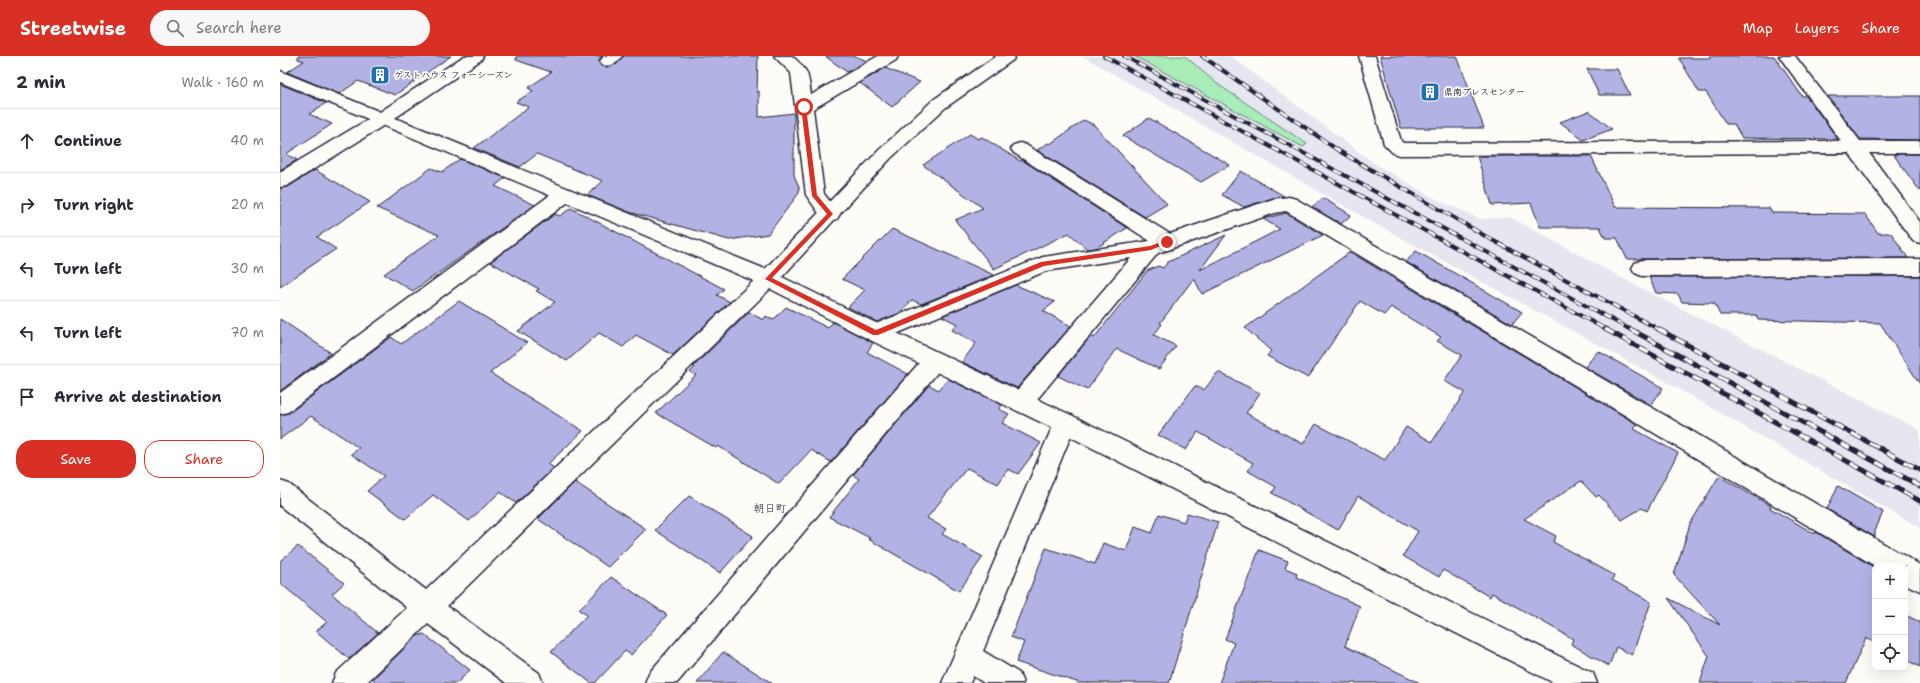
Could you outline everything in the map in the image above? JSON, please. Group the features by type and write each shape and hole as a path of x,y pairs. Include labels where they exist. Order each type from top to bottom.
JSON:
{"street":[{"path":"280,181 383,118 475,56"},
{"path":"782,56 799,71 815,196 830,214"},
{"path":"804,107 890,56"},
{"path":"346,683 768,279 884,156 939,104 1007,56"},
{"path":"1367,56 1393,144 1399,149 1920,147"},
{"path":"1787,56 1920,236"},
{"path":"280,76 768,279 876,333 1064,423 1583,683"},
{"path":"1020,149 1159,245"},
{"path":"280,405 564,194"},
{"path":"876,333 1043,264 1159,245 1273,206 1289,204 1893,563"},
{"path":"1021,402 1159,245"},
{"path":"1642,268 1920,267"},
{"path":"659,683 934,361"},
{"path":"956,683 1064,423"},
{"path":"280,492 427,607 529,683"},
{"path":"1908,572 1920,579"},
{"path":"967,658 1009,683"}],"shaded area":[{"path":"1082,56 1230,56 1377,165 1434,198 1480,219 1510,217 1631,283 1920,430 1920,528 1670,384 1381,227"}],"green space":[{"path":"1134,56 1185,56 1216,83 1307,144 1303,147"}],"building":[{"name":"ゲストハウス フォーシーズン","path":"298,56 451,56 395,95 358,81 339,94 287,72 304,61 298,59"},
{"path":"517,56 602,56 599,60 601,66 608,67 617,64 623,56 758,56 757,93 759,91 759,117 794,113 794,175 799,187 799,193 768,234 729,240 629,212 587,195 603,181 537,154 520,167 474,148 529,107 516,102 533,91 528,88 551,72 516,60"},
{"path":"825,56 855,56 867,61 847,72"},
{"name":"県南プレスセンター","path":"1380,56 1457,56 1484,128 1401,128"},
{"path":"1709,56 1774,56 1802,96 1806,96 1838,139 1742,138 1734,124 1726,124 1706,92 1699,92 1679,58 1711,58"},
{"path":"885,68 920,82 892,107 860,83"},
{"path":"1587,69 1617,69 1630,95 1599,95"},
{"path":"280,84 326,103 309,114 332,124 286,154 297,160 280,170"},
{"path":"1828,96 1920,96 1920,140 1860,139"},
{"path":"1589,111 1612,129 1583,140 1560,122"},
{"path":"1149,118 1230,165 1201,182 1123,136"},
{"path":"1084,120 1094,125 1167,204 1145,217 1037,150 1048,143 1050,144"},
{"path":"970,134 978,139 982,137 1020,161 1022,160 1127,228 1096,248 1087,249 1069,233 994,269 955,220 983,208 923,165"},
{"path":"1893,154 1920,154 1920,191"},
{"path":"1477,156 1591,156 1615,207 1769,208 1772,213 1865,214 1878,233 1891,233 1908,258 1627,259 1617,238 1605,238 1600,227 1540,227 1531,203 1492,205"},
{"path":"460,159 505,178 495,186 535,205 413,291 384,274 439,235 377,208 431,168 442,172"},
{"path":"315,170 370,202 317,237 336,249 280,287 280,188 288,187"},
{"path":"1241,171 1284,196 1244,207 1222,195"},
{"path":"1323,198 1351,215 1341,224 1312,207"},
{"path":"571,208 724,289 717,295 730,302 673,355 636,335 623,347 599,333 567,361 518,331 555,302 536,291 539,289 490,262 555,214 560,216"},
{"path":"1286,213 1323,235 1202,294 1194,278 1160,323 1162,324 1154,335 1176,346 1159,369 1117,349 1087,390 1058,376 1091,336 1094,338 1147,271 1158,266 1163,268 1168,262 1226,235 1200,270 1280,229 1263,219"},
{"path":"892,229 994,275 921,304 912,300 900,313 877,322 848,307 865,290 842,279"},
{"path":"1416,251 1522,312 1512,324 1406,262"},
{"path":"1350,252 1637,424 1634,429 1678,453 1647,511 1642,508 1622,520 1599,495 1596,497 1581,481 1524,519 1556,536 1553,542 1614,575 1612,580 1651,602 1632,655 1616,647 1609,666 1571,644 1573,639 1492,593 1490,597 1443,570 1439,577 1403,556 1418,531 1358,496 1338,530 1272,493 1276,487 1248,471 1253,463 1198,432 1186,450 1158,435 1195,386 1204,390 1218,372 1260,393 1246,413 1303,444 1316,424 1385,460 1406,427 1432,442 1465,392 1444,381 1462,355 1437,341 1441,337 1391,307 1384,315 1360,301 1308,378 1267,356 1271,351 1245,328"},
{"path":"1920,276 1920,384 1880,323 1758,320 1756,315 1720,315 1714,303 1682,302 1678,294 1656,293 1649,277"},
{"path":"1016,285 1055,302 1043,311 1071,326 1017,388 962,362 976,343 952,330 957,324 942,316"},
{"path":"459,301 527,343 490,373 583,431 548,464 554,468 516,503 500,492 469,521 433,495 405,519 367,491 384,476 351,454 359,448 311,416 280,439 280,415 289,413 391,337 401,344"},
{"path":"786,307 828,328 833,322 873,343 867,352 908,374 831,462 811,450 779,484 718,446 716,448 656,413 696,375 690,372 695,367 693,367 749,312 763,320 766,316 773,320"},
{"path":"280,319 331,353 280,391"},
{"path":"1598,351 1663,388 1651,405 1585,367"},
{"path":"948,379 1002,405 999,409 1009,414 1002,423 1041,443 1018,474 1008,469 998,484 967,468 927,518 946,529 942,534 983,557 959,591 868,539 870,538 829,517 859,479 853,475 929,385 939,390"},
{"path":"1719,476 1771,506 1770,508 1815,534 1816,532 1872,566 1872,641 1866,638 1846,683 1700,683 1709,656 1668,598 1720,625 1674,575 1690,524"},
{"path":"575,482 646,529 608,567 538,519"},
{"path":"1838,486 1883,512 1875,531 1875,537 1827,509"},
{"path":"689,496 753,536 720,573 655,530"},
{"path":"1187,513 1218,522 1169,683 1080,683 1016,662 1024,642 1011,637 1046,548 1095,564 1103,543 1126,551 1135,527 1152,533 1159,514 1184,522"},
{"path":"298,546 344,583 332,594 378,633 349,659 316,631 327,622 280,583 280,561"},
{"path":"1259,550 1288,561 1285,568 1297,573 1296,577 1360,606 1345,646 1420,683 1219,683 1234,643 1225,639"},
{"path":"611,577 667,615 631,655 625,651 595,683 591,683 551,652 587,615 579,610"},
{"path":"1908,616 1920,622 1920,667 1908,661"},
{"path":"424,634 470,670 457,683 377,683 373,679 417,636"},
{"path":"723,652 772,683 697,683"}],"railway":[{"path":"1104,56 1607,330"},
{"path":"1124,56 1631,330"},
{"path":"1202,56 1339,151 1492,240 1660,330"},
{"path":"1605,329 1920,501"},
{"path":"1630,329 1920,486"},
{"path":"1658,329 1920,470"}],"place":[{"name":"ゲストハウス フォーシーズン","path":"380,75"},
{"name":"県南プレスセンター","path":"1430,92"}],"district":[{"name":"朝日町","path":"770,508"}],"route":[{"path":"804,107 815,196 830,214 768,279 876,333 1043,264 1151,248 1167,242"}]}
